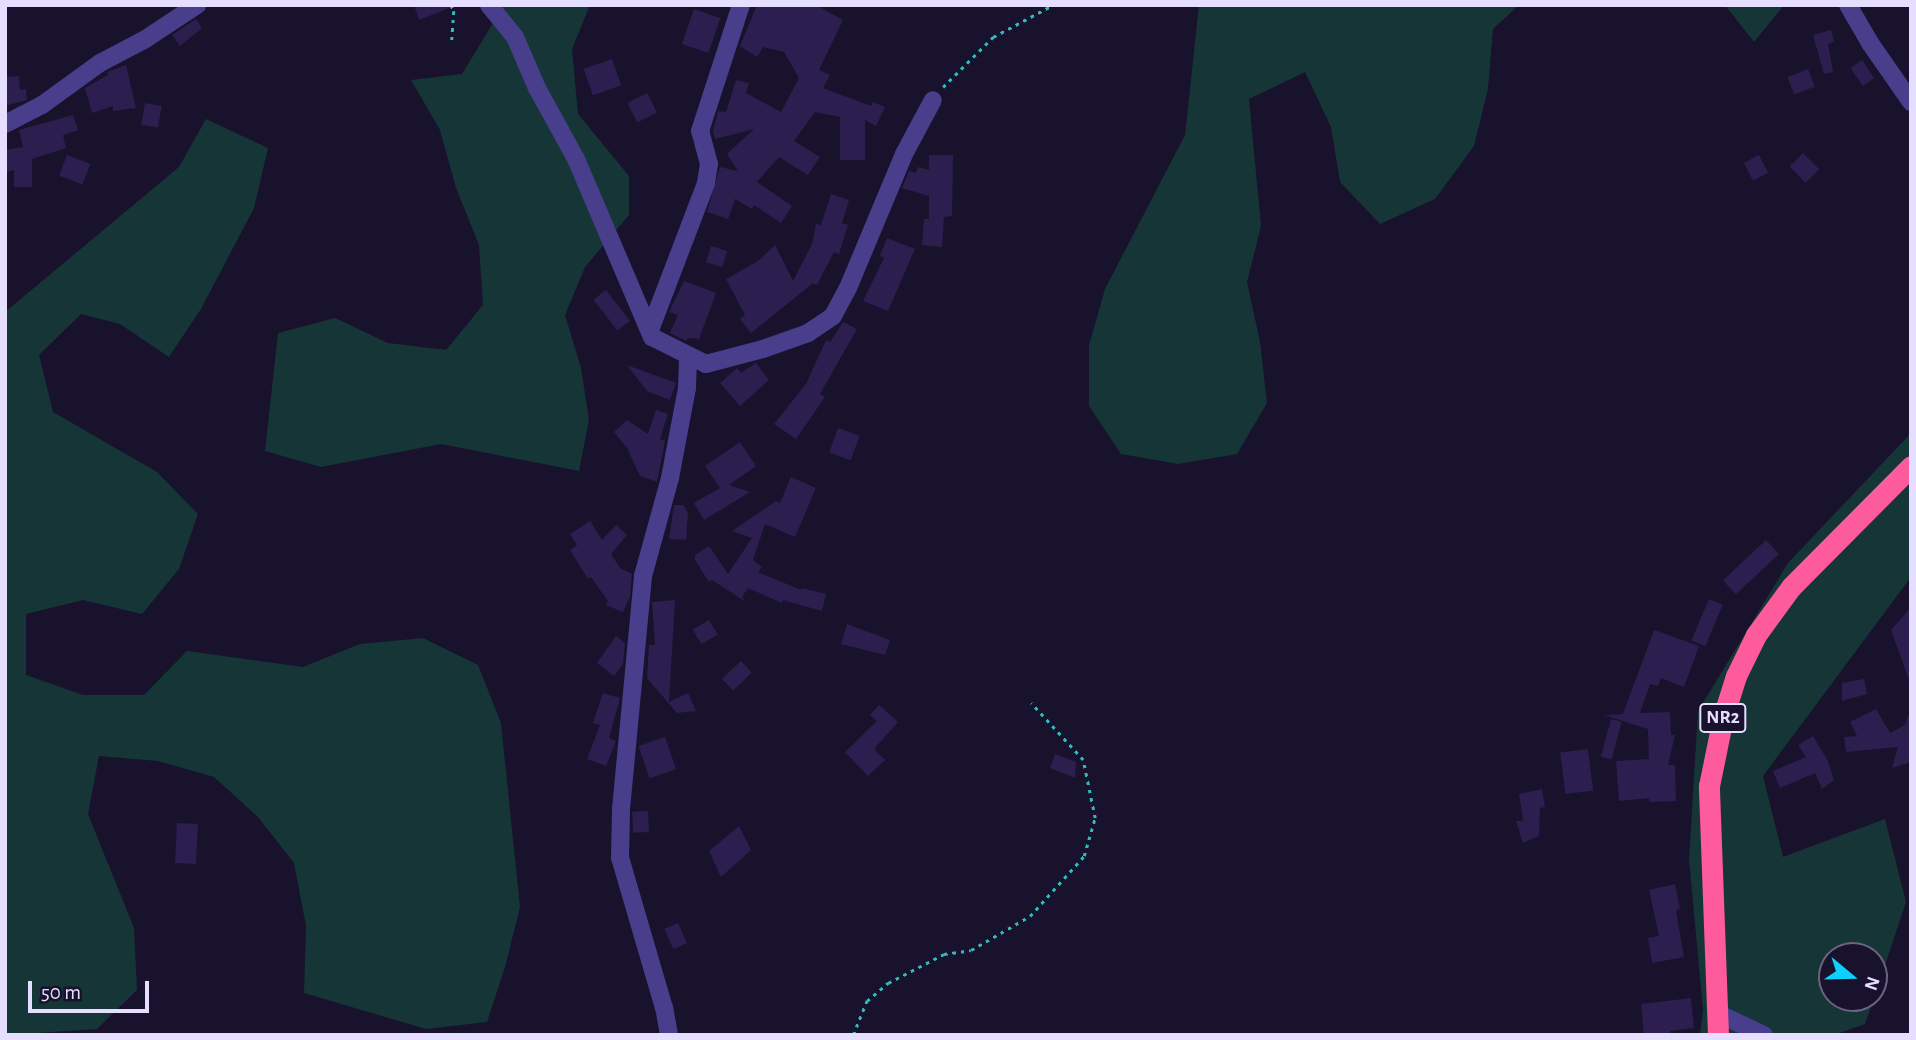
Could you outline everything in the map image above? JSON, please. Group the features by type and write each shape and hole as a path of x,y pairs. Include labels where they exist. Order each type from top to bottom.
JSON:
{"highway":[{"name":"NR2","path":"1718,1035 1709,786 1723,717 1736,676 1756,635 1791,587 1911,466"}],"street":[{"path":"5,124 197,5"},
{"path":"489,5 515,37 537,88 576,159 652,337 706,364 763,349 808,333 832,316 848,288 904,154 933,100"},
{"path":"650,330 706,183 709,164 701,131 741,5"},
{"path":"1848,5 1870,43 1911,102"},
{"path":"669,1035 664,1008 620,858 621,809 643,576 670,478 687,388 688,356"},
{"path":"1717,1013 1763,1035"}],"path":[{"path":"451,5 454,11 452,41"},
{"path":"933,100 955,71 993,37 1053,5"},
{"path":"853,1035 867,1001 888,983 943,954 971,950 1030,916 1084,856 1095,818 1083,760 1031,703"}],"green space":[{"path":"504,5 590,5 572,49 578,114 629,176 629,215 585,267 565,315 581,368 589,420 579,471 441,444 321,467 265,451 278,333 335,318 388,343 446,350 483,305 479,245 456,188 440,130 411,80 462,74"},
{"path":"1199,5 1519,5 1493,29 1488,89 1474,146 1435,199 1380,224 1340,182 1331,127 1305,72 1249,99 1261,226 1247,282 1260,342 1267,403 1237,454 1178,464 1121,454 1089,406 1089,345 1105,289 1185,135"},
{"path":"1725,5 1784,5 1754,42"},
{"path":"206,119 268,148 254,208 201,309 169,357 120,324 81,314 39,355 53,412 157,472 198,514 179,569 142,614 83,600 26,614 26,675 83,695 144,695 187,651 303,667 360,644 423,638 478,665 501,723 520,907 505,967 487,1022 426,1029 304,993 306,926 294,863 258,817 214,777 158,761 99,756 88,814 134,928 137,990 97,1029 5,1035 5,312 179,167"},
{"path":"1911,433 1911,577 1763,776 1783,857 1885,819 1906,902 1888,956 1888,942 1818,942 1818,1012 1869,1012 1865,1024 1834,1035 1700,1035 1703,1010 1689,859 1698,711 1788,563"}],"building":[{"path":"414,5 454,5 454,6 419,20"},
{"path":"757,5 816,5 843,20 819,70 830,75 823,88 871,106 873,102 885,107 876,126 865,120 865,160 840,160 840,117 815,112 794,141 820,157 808,175 779,157 757,182 792,206 781,223 754,205 752,209 735,199 728,219 707,212 720,167 738,171 727,154 754,129 715,139 713,131 718,111 726,112 736,80 749,83 746,93 781,112 799,78 784,52 763,47 757,57 740,46"},
{"path":"694,9 720,18 708,53 682,44"},
{"path":"196,19 202,28 180,46 172,35"},
{"path":"1831,30 1834,42 1828,44 1833,72 1824,74 1813,35"},
{"path":"612,59 621,85 593,95 584,69"},
{"path":"1862,60 1874,78 1863,86 1850,68"},
{"path":"126,65 136,108 113,111 113,106 92,113 85,88 108,75 107,72"},
{"path":"1808,69 1815,87 1794,95 1787,77"},
{"path":"19,76 20,90 26,89 27,100 5,106 5,77"},
{"path":"647,93 657,113 637,123 627,103"},
{"path":"145,103 162,106 158,128 141,125"},
{"path":"73,115 78,130 63,135 66,148 32,159 32,187 14,187 14,170 7,172 5,150 23,147 19,130"},
{"path":"1803,153 1819,169 1806,183 1790,166"},
{"path":"67,155 90,164 82,184 59,176"},
{"path":"929,155 953,155 952,216 944,217 942,247 922,245 924,219 929,219 929,196 902,188 909,171 916,173 918,167 929,170"},
{"path":"1759,155 1768,173 1753,181 1744,163"},
{"path":"831,194 849,200 842,223 848,225 839,254 834,252 817,285 813,283 751,333 740,319 745,315 726,279 758,261 775,245 793,281 812,244 816,224 821,225"},
{"path":"887,238 915,249 888,311 863,301 884,258 880,256"},
{"path":"711,246 727,251 722,267 706,262"},
{"path":"684,281 716,293 699,339 688,338 686,341 670,333 678,315 669,312"},
{"path":"606,290 630,321 617,331 593,300"},
{"path":"843,322 857,329 820,394 825,397 796,439 774,424 806,384 826,340 830,342"},
{"path":"756,363 769,380 740,406 720,383 737,368 741,373"},
{"path":"627,365 676,383 670,400 647,391"},
{"path":"656,410 668,414 660,439 665,441 657,482 640,476 627,448 614,432 627,420 648,434"},
{"path":"838,428 860,436 851,460 829,452"},
{"path":"740,442 756,466 729,485 750,492 704,520 694,503 720,488 705,466"},
{"path":"791,477 816,488 795,537 765,524 753,560 762,567 758,572 801,590 826,594 822,611 783,600 782,603 748,588 742,597 746,602 712,580 709,582 695,560 695,555 709,546 728,574 752,538 732,531 776,501 780,503"},
{"path":"674,505 683,505 688,513 686,540 669,539"},
{"path":"590,521 602,540 616,525 627,535 611,554 620,568 632,574 630,597 623,612 606,605 608,601 591,577 588,579 570,550 577,545 570,534"},
{"path":"1766,540 1779,554 1736,594 1723,580"},
{"path":"1709,599 1723,605 1705,646 1691,640"},
{"path":"675,600 669,702 688,693 696,711 677,713 647,678 649,645 655,645 652,602"},
{"path":"1911,607 1911,679 1909,680 1891,630"},
{"path":"709,620 718,635 701,644 693,630"},
{"path":"847,624 890,640 885,655 841,644"},
{"path":"1654,630 1699,646 1684,687 1661,678 1658,686 1650,684 1640,713 1670,712 1671,735 1675,735 1668,765 1675,765 1676,801 1649,802 1649,798 1619,801 1616,761 1649,759 1648,729 1604,715 1623,714"},
{"path":"616,636 625,643 623,664 614,676 597,663"},
{"path":"741,661 752,673 733,690 722,679"},
{"path":"1864,679 1867,694 1842,701 1842,683"},
{"path":"603,693 620,698 609,738 616,741 606,766 587,759 600,725 593,723"},
{"path":"879,705 898,722 874,749 885,760 868,776 845,752 877,721 870,715"},
{"path":"1876,709 1890,733 1905,725 1908,716 1911,716 1911,762 1892,768 1898,747 1846,752 1844,737 1857,736 1850,722"},
{"path":"1611,719 1622,722 1612,760 1601,757"},
{"path":"1813,736 1827,759 1834,780 1822,789 1815,773 1780,788 1773,771 1806,757 1798,745"},
{"path":"665,737 676,769 650,778 639,746"},
{"path":"1588,749 1593,791 1565,794 1560,752"},
{"path":"1055,754 1076,762 1075,778 1050,768"},
{"path":"1542,789 1545,807 1540,808 1539,836 1523,843 1516,821 1523,821 1519,794"},
{"path":"648,811 649,832 633,833 632,812"},
{"path":"177,823 198,824 196,864 175,863"},
{"path":"739,826 751,850 721,877 709,851"},
{"path":"1675,884 1680,909 1676,910 1684,957 1652,963 1648,938 1659,936 1649,890"},
{"path":"678,923 687,943 673,949 664,929"},
{"path":"1691,998 1694,1028 1670,1031 1671,1035 1644,1035 1641,1004"}]}
